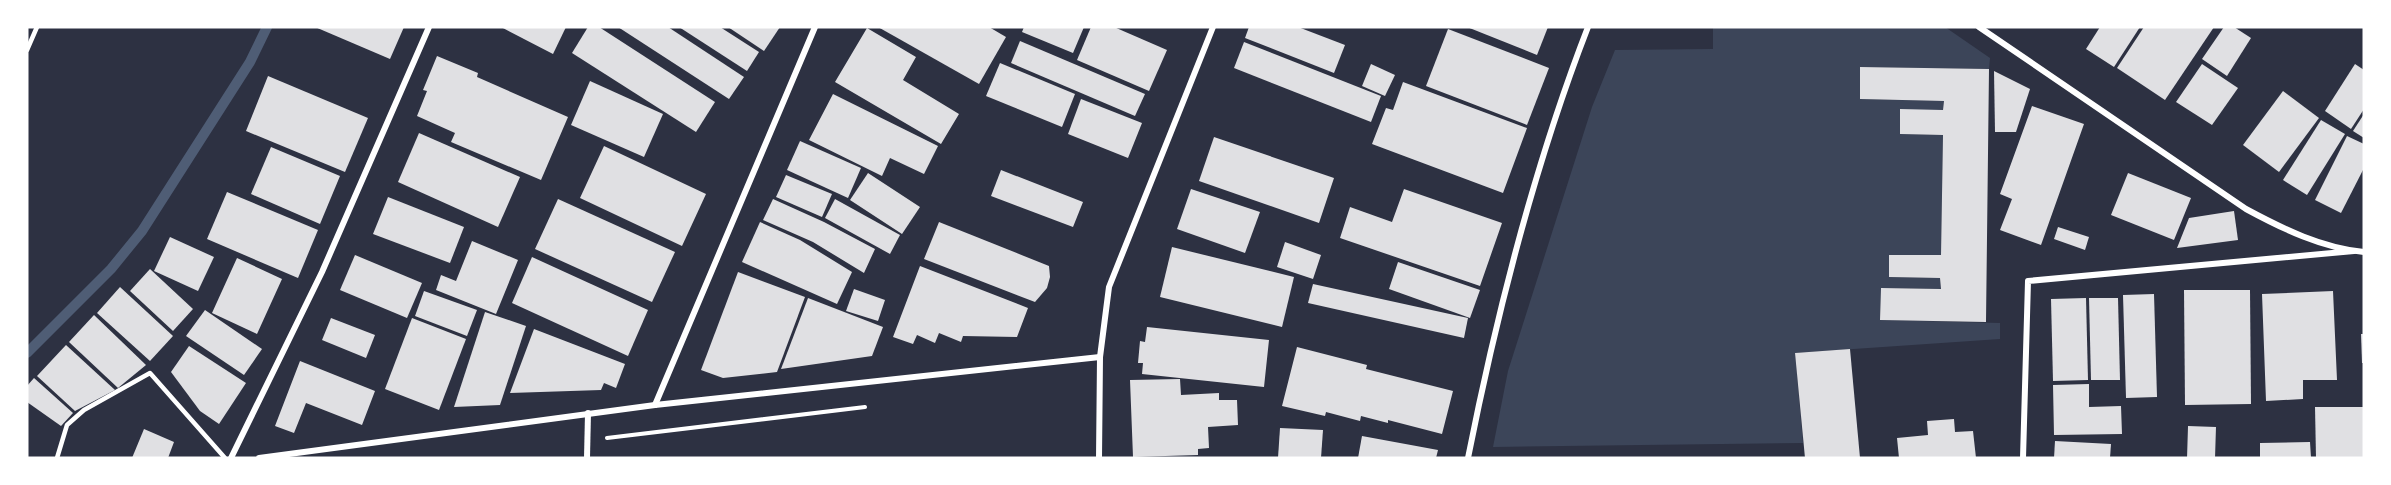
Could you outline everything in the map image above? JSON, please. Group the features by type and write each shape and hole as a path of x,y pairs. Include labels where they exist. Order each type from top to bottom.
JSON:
{"street":[{"path":"231,458 322,272 429,27"},
{"path":"655,405 815,27"},
{"path":"1099,458 1100,357 1105,304 1114,272 1213,27"},
{"path":"1468,458 1513,253 1566,84 1588,27"},
{"path":"1979,27 2246,209 2310,240 2364,252"},
{"path":"2023,458 2028,281 2354,251"},
{"path":"259,458 588,413 1100,357"},
{"path":"587,458 588,413"}],"lane":[{"path":"27,50 37,27"},
{"path":"57,458 67,425 84,410 150,374 225,458"}],"path":[{"path":"605,448 605,438 874,405"}],"shaded area":[{"path":"1713,27 1945,27 1990,58 1989,69 1860,67 1860,99 1944,101 1943,110 1900,110 1900,134 1943,135 1941,255 1889,255 1889,277 1940,278 1941,289 1881,288 1880,320 2000,323 2000,339 1795,353 1803,443 1493,447 1508,371 1592,107 1615,50 1713,49"}],"building":[{"path":"315,27 404,27 390,59"},
{"path":"501,27 566,27 553,54"},
{"path":"588,27 599,27 715,102 696,132 572,53"},
{"path":"618,27 668,27 744,77 729,99"},
{"path":"679,27 720,27 759,52 747,71"},
{"path":"728,27 780,27 764,51"},
{"path":"878,27 989,27 1006,37 979,84"},
{"path":"1024,27 1084,27 1073,53 1022,32"},
{"path":"1091,27 1114,27 1167,50 1149,91 1077,60"},
{"path":"1249,27 1298,27 1345,45 1334,73 1245,38"},
{"path":"1467,27 1548,27 1537,55"},
{"path":"2100,27 2140,27 2114,67 2086,49"},
{"path":"2144,27 2214,27 2165,100 2117,68"},
{"path":"2224,27 2234,27 2251,38 2227,76 2202,59"},
{"path":"867,28 916,57 903,80 959,114 941,144 835,82"},
{"path":"1448,29 1549,68 1527,125 1426,86"},
{"path":"1020,41 1145,94 1135,116 1011,63"},
{"path":"1244,42 1381,96 1371,122 1234,68"},
{"path":"437,56 478,73 477,77 568,117 541,180 451,142 455,133 417,116 427,91 423,90"},
{"path":"1000,63 1075,94 1062,127 986,96"},
{"path":"1371,64 1395,75 1385,96 1362,86"},
{"path":"2202,64 2238,88 2212,125 2176,102"},
{"path":"2355,64 2364,70 2364,109 2351,129 2325,111"},
{"path":"1860,67 1989,69 1986,322 1880,320 1881,288 1941,289 1940,278 1889,277 1889,255 1941,255 1943,135 1900,134 1900,109 1943,110 1944,101 1860,99"},
{"path":"1994,71 2030,89 2016,132 1995,132"},
{"path":"268,76 368,118 345,172 246,131"},
{"path":"590,81 663,114 644,157 571,125"},
{"path":"1403,82 1527,128 1503,193 1372,144 1386,108 1393,110"},
{"path":"2283,91 2319,118 2279,172 2243,145"},
{"path":"833,94 938,146 924,174 890,158 882,176 809,140"},
{"path":"1081,99 1142,123 1128,158 1068,134"},
{"path":"2032,106 2084,124 2041,245 2000,230 2012,199 2000,194"},
{"path":"2364,114 2364,138 2353,131"},
{"path":"2321,120 2345,134 2307,195 2283,180"},
{"path":"419,133 520,177 498,227 398,182"},
{"path":"2347,136 2364,144 2364,168 2341,213 2315,200"},
{"path":"1214,137 1334,178 1319,223 1199,181"},
{"path":"800,141 861,168 848,198 787,170"},
{"path":"604,146 706,194 682,246 580,198"},
{"path":"271,147 340,176 320,224 251,194"},
{"path":"1001,170 1083,202 1073,227 991,196"},
{"path":"868,173 920,207 902,234 850,200"},
{"path":"2128,173 2191,198 2174,240 2111,215"},
{"path":"786,175 832,194 822,217 776,197"},
{"path":"1191,189 1260,212 1245,253 1177,229"},
{"path":"1404,189 1502,223 1480,286 1340,238 1350,207 1392,222"},
{"path":"227,192 318,230 298,278 207,239"},
{"path":"388,197 464,227 450,263 373,234"},
{"path":"558,199 675,252 652,302 535,249"},
{"path":"773,199 875,249 864,273 813,242 763,220"},
{"path":"835,199 900,235 890,254 825,218"},
{"path":"2234,211 2238,240 2177,248 2189,218"},
{"path":"760,222 800,240 852,272 837,304 742,262"},
{"path":"939,222 1049,266 1050,277 1047,288 1035,302 924,259"},
{"path":"2058,227 2089,237 2085,250 2054,239"},
{"path":"170,237 214,257 198,291 154,271"},
{"path":"472,241 518,260 496,314 436,290 441,275 456,281"},
{"path":"1285,242 1321,255 1313,279 1277,267"},
{"path":"1172,247 1294,277 1282,327 1160,297"},
{"path":"355,255 422,283 407,318 340,290"},
{"path":"532,257 648,310 628,356 512,303"},
{"path":"237,258 282,279 257,334 212,313"},
{"path":"1398,262 1480,290 1470,318 1389,289"},
{"path":"920,266 1028,308 1017,337 963,336 961,342 939,333 935,343 917,335 913,344 893,337"},
{"path":"150,269 193,309 173,331 130,291"},
{"path":"738,272 805,297 777,372 723,378 701,370"},
{"path":"1313,284 1468,318 1464,338 1308,303"},
{"path":"120,287 173,336 150,361 97,313"},
{"path":"854,289 885,300 878,321 846,311"},
{"path":"2184,290 2250,290 2251,404 2185,405"},
{"path":"424,291 477,310 467,336 415,316"},
{"path":"2333,291 2337,380 2303,380 2303,399 2266,401 2262,294"},
{"path":"2154,294 2157,397 2126,398 2123,295"},
{"path":"808,298 883,327 872,356 781,369"},
{"path":"2086,298 2088,380 2053,381 2051,299"},
{"path":"2089,298 2118,298 2120,380 2091,380"},
{"path":"205,310 262,349 244,375 186,336"},
{"path":"485,312 526,326 500,405 454,407"},
{"path":"94,315 146,365 118,388 69,342"},
{"path":"331,318 375,335 366,358 322,340"},
{"path":"412,318 466,339 439,410 385,389"},
{"path":"1147,327 1269,340 1264,387 1142,374 1143,363 1138,363 1140,341 1145,342"},
{"path":"534,329 625,364 616,388 604,383 601,390 510,393"},
{"path":"2361,334 2364,334 2364,363 2362,363"},
{"path":"66,345 115,390 75,411 37,376"},
{"path":"189,346 246,383 219,424 200,411 171,372"},
{"path":"1297,347 1367,365 1366,369 1453,391 1442,434 1388,420 1388,423 1361,416 1360,421 1326,412 1325,416 1282,406"},
{"path":"1850,349 1860,458 1805,458 1795,353"},
{"path":"300,361 375,391 362,425 306,403 294,433 275,426"},
{"path":"34,378 73,413 61,426 27,402 27,386"},
{"path":"1180,379 1181,395 1219,393 1219,400 1237,400 1238,425 1208,427 1209,448 1198,449 1198,455 1133,457 1130,380"},
{"path":"2089,384 2089,407 2121,406 2122,434 2054,435 2053,385"},
{"path":"2315,407 2364,407 2364,458 2316,458"},
{"path":"1954,419 1955,432 1973,431 1976,458 1899,458 1897,438 1928,435 1927,421"},
{"path":"2188,426 2216,427 2215,458 2187,458"},
{"path":"1280,428 1323,430 1321,458 1278,458"},
{"path":"144,429 174,442 168,458 132,458"},
{"path":"1362,436 1438,450 1436,458 1358,458"},
{"path":"2055,441 2111,444 2110,458 2054,458"},
{"path":"2310,442 2311,458 2260,458 2260,443"}],"waterway":[{"path":"27,353 111,269 142,231 250,62 267,27"}]}
